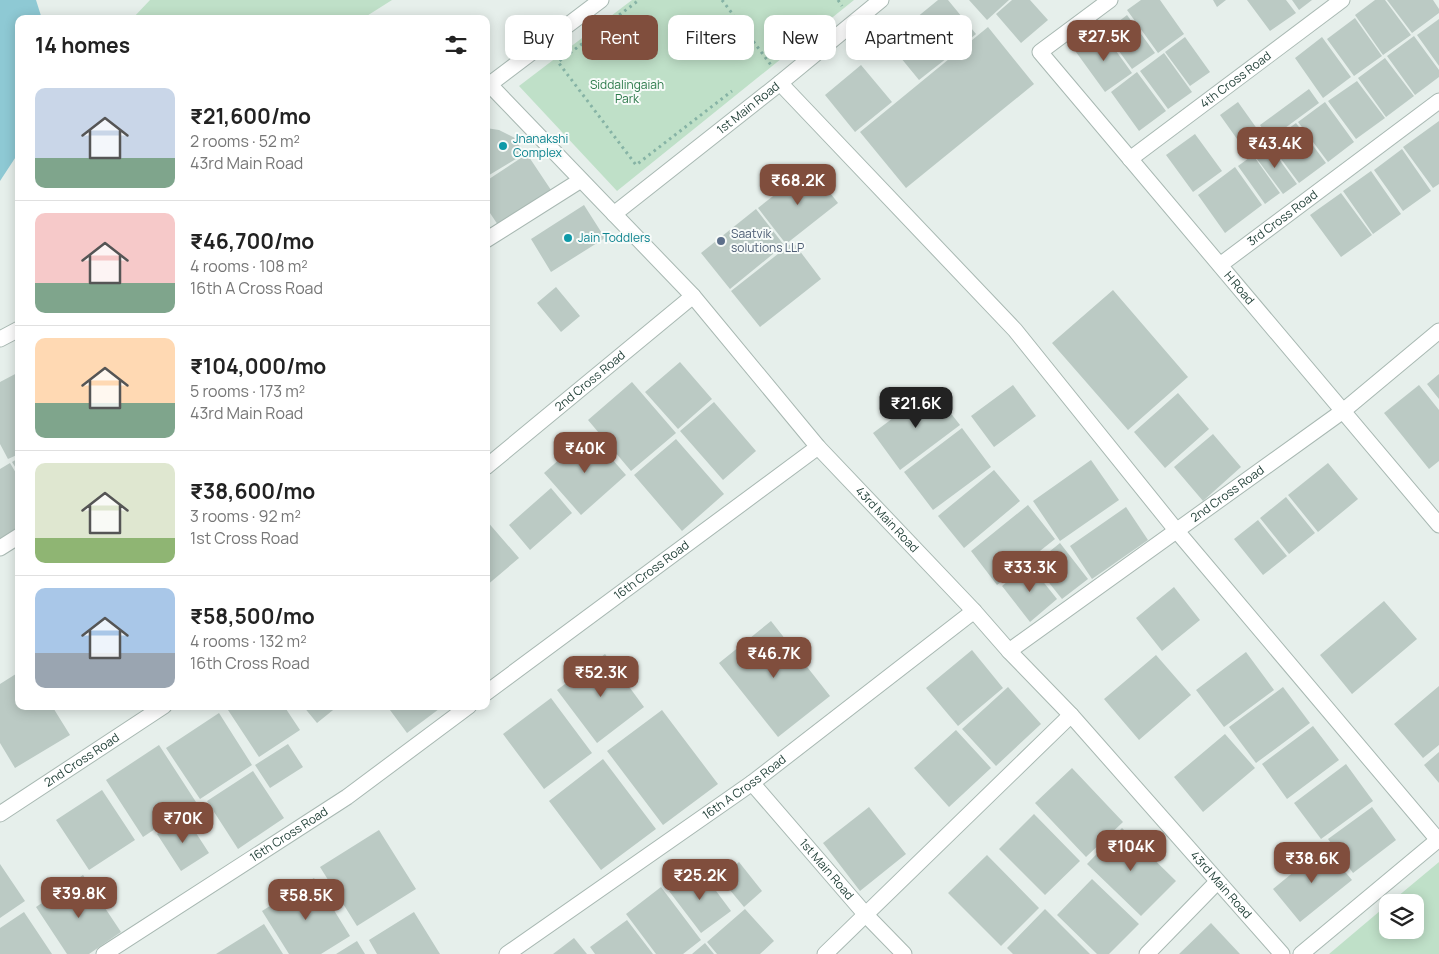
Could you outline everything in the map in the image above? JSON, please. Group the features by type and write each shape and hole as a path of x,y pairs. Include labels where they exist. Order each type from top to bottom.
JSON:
{"street":[{"path":"490,84 601,0"},
{"name":"1st Main Road","path":"614,214 780,84 881,0"},
{"name":"H Road","path":"1110,0 1040,52 1439,524"},
{"name":"4th Cross Road","path":"1130,159 1342,0"},
{"path":"780,84 1015,330 1176,530 1438,839 1302,954"},
{"name":"43rd Main Road","path":"490,88 693,296 818,447 1071,715 1282,954"},
{"name":"3rd Cross Road","path":"1220,265 1439,100"},
{"path":"490,237 581,180"},
{"name":"2nd Cross Road","path":"490,463 693,296"},
{"path":"0,339 15,331"},
{"name":"2nd Cross Road","path":"1009,651 1343,411 1439,331"},
{"name":"16th Cross Road","path":"490,690 818,447"},
{"path":"0,548 15,539"},
{"name":"16th A Cross Road","path":"507,954 752,783 974,611"},
{"name":"2nd Cross Road","path":"0,814 158,710"},
{"name":"16th Cross Road","path":"104,954 347,797 464,710"},
{"path":"825,954 1071,715"},
{"name":"1st Main Road","path":"752,783 866,915 904,954"},
{"path":"1147,954 1217,882"}],"path":[{"path":"640,0 558,62 636,165 738,86"},
{"path":"722,0 769,62 780,84"},
{"path":"835,12 842,6 838,0"}],"green space":[{"path":"150,0 392,0 368,15 136,15"},
{"name":"Siddalingaiah Park","path":"632,0 854,0 835,15 764,15 764,60 780,60 617,191 519,86 553,60 572,60 572,46 582,38 582,60 658,60 658,15 612,15"},
{"path":"1439,862 1439,954 1329,954 1379,912 1379,939 1424,939 1424,894 1401,894"}],"water":[{"path":"0,0 36,0 41,15 15,15 15,158 0,181"}],"building":[{"path":"938,0 948,0 960,15 920,15"},
{"path":"969,0 1009,0 987,20"},
{"path":"1012,0 1030,0 1048,20 1021,43 996,14"},
{"path":"1141,0 1160,0 1184,34 1158,53 1127,10"},
{"path":"1213,0 1226,0 1217,7"},
{"path":"1247,0 1286,0 1296,13 1270,31"},
{"path":"1292,0 1312,0 1299,10"},
{"path":"1375,0 1385,0 1411,35 1383,55 1355,15"},
{"path":"1387,0 1433,0 1439,9 1439,13 1412,33"},
{"path":"1127,15 1155,53 1132,69 1105,32"},
{"path":"1355,18 1382,56 1354,76 1327,39"},
{"path":"1439,19 1439,66 1417,35"},
{"path":"988,27 1034,84 906,188 860,132 948,60 972,60 972,40"},
{"path":"972,29 976,34 972,37"},
{"path":"1103,33 1132,73 1105,92 1076,52"},
{"path":"1414,36 1439,70 1439,77 1415,95 1387,56"},
{"path":"1185,37 1210,72 1190,86 1165,52"},
{"path":"1322,37 1351,77 1323,98 1295,58"},
{"path":"1164,53 1192,92 1168,109 1140,71"},
{"path":"1385,58 1414,96 1386,117 1358,78"},
{"path":"903,60 944,60 919,80"},
{"path":"861,65 892,102 855,132 825,95"},
{"path":"1137,72 1166,111 1139,131 1111,92"},
{"path":"1357,81 1385,118 1356,139 1328,101"},
{"path":"1309,89 1319,103 1270,139 1260,125"},
{"path":"1238,102 1265,140 1247,153 1220,115"},
{"path":"1325,102 1354,142 1328,162 1298,122"},
{"path":"1439,121 1439,184 1433,188 1403,147"},
{"path":"1296,123 1326,163 1299,183 1269,143"},
{"name":"Jnanakshi Complex","path":"490,129 499,130 515,138 524,154 490,175"},
{"path":"1195,134 1222,171 1193,192 1166,155"},
{"path":"1268,144 1297,184 1283,194 1254,155"},
{"path":"1402,149 1431,191 1403,211 1374,170"},
{"path":"527,154 553,193 500,228 490,213 490,178"},
{"path":"1253,155 1280,193 1265,204 1238,166"},
{"path":"810,167 838,203 786,244 758,208"},
{"path":"1235,167 1262,205 1225,233 1198,195"},
{"path":"1371,171 1401,214 1373,234 1343,191"},
{"path":"1341,193 1372,235 1341,257 1310,215"},
{"name":"Jain Toddlers","path":"584,205 605,238 551,272 531,239"},
{"path":"756,209 784,245 730,289 701,253"},
{"path":"793,242 821,279 760,327 731,291"},
{"path":"556,287 580,316 561,332 537,303"},
{"path":"1113,290 1188,377 1128,430 1052,343"},
{"path":"680,362 712,399 678,429 645,392"},
{"path":"15,374 15,456 8,459 0,444 0,382"},
{"path":"1439,374 1439,399 1427,384"},
{"path":"632,382 676,433 631,471 588,420"},
{"path":"1013,385 1036,416 994,447 971,416"},
{"path":"1419,385 1439,410 1439,461 1429,469 1384,413"},
{"path":"932,389 960,425 900,470 873,433"},
{"path":"1178,393 1209,429 1165,468 1134,432"},
{"path":"714,402 756,451 723,480 680,431"},
{"path":"962,428 991,467 933,510 904,472"},
{"path":"589,433 626,475 581,515 544,473"},
{"path":"1213,434 1241,467 1203,501 1174,467"},
{"path":"676,439 724,494 682,531 634,475"},
{"path":"1091,460 1119,500 1060,541 1033,501"},
{"path":"10,463 15,471 15,533 0,542 0,469"},
{"path":"1328,463 1358,499 1318,532 1288,495"},
{"path":"994,470 1020,501 964,548 938,516"},
{"path":"551,488 572,513 530,550 509,525"},
{"path":"1286,497 1315,533 1289,554 1260,518"},
{"path":"1028,505 1055,539 997,585 971,551"},
{"path":"1126,507 1148,540 1092,579 1070,546"},
{"path":"1258,520 1287,556 1263,575 1234,539"},
{"path":"490,525 519,558 490,583"},
{"path":"1060,543 1088,579 1062,599 1034,564"},
{"path":"1029,564 1057,599 1030,622 1002,586"},
{"path":"1174,587 1200,620 1162,651 1136,618"},
{"path":"1384,601 1417,639 1352,694 1320,655"},
{"path":"771,621 830,696 778,737 719,663"},
{"path":"972,650 1003,688 958,726 926,688"},
{"path":"1246,652 1274,690 1224,727 1196,690"},
{"path":"605,654 644,707 597,743 557,690"},
{"path":"1156,655 1191,695 1139,740 1104,699"},
{"path":"15,675 15,710 54,710 70,735 15,768 0,743 0,684"},
{"path":"1439,686 1439,745 1423,758 1394,724"},
{"path":"1008,687 1041,724 996,766 962,729"},
{"path":"1283,687 1310,723 1256,763 1229,727"},
{"path":"551,698 592,753 544,789 503,734"},
{"path":"228,710 287,710 300,730 259,757"},
{"path":"306,710 333,710 317,723"},
{"path":"390,710 438,710 407,733"},
{"path":"662,710 718,784 663,825 607,751"},
{"path":"219,713 252,765 200,799 166,748"},
{"path":"1313,726 1339,760 1287,799 1262,764"},
{"path":"956,730 991,768 949,807 914,768"},
{"path":"1225,734 1255,768 1203,812 1174,777"},
{"path":"288,744 303,767 270,788 255,765"},
{"path":"159,745 196,802 143,837 106,780"},
{"path":"1439,752 1439,783 1424,765"},
{"path":"603,759 656,829 601,870 549,801"},
{"path":"1346,764 1373,801 1321,839 1294,803"},
{"path":"1072,768 1123,822 1086,857 1035,803"},
{"path":"253,771 284,818 238,849 207,801"},
{"path":"102,790 135,840 89,870 56,820"},
{"path":"869,807 906,854 860,891 823,843"},
{"path":"1372,807 1396,840 1353,873 1328,839"},
{"path":"1034,814 1080,861 1045,895 999,849"},
{"path":"185,816 209,853 181,871 157,834"},
{"path":"1122,828 1176,881 1141,916 1087,864"},
{"path":"379,830 416,889 357,926 320,867"},
{"path":"1324,847 1352,880 1300,922 1273,889"},
{"path":"987,855 1039,908 1001,946 948,893"},
{"path":"739,862 762,891 744,907 720,878"},
{"path":"0,864 25,901 0,918"},
{"path":"699,868 731,911 701,933 669,891"},
{"path":"83,875 121,932 89,954 67,954 36,907"},
{"path":"314,878 350,936 321,954 289,954 262,911"},
{"path":"1092,879 1139,924 1109,954 1097,954 1057,915"},
{"path":"661,887 701,940 683,954 656,954 626,914"},
{"path":"745,909 774,941 760,954 717,954 707,942"},
{"path":"1045,909 1090,954 1013,954 1007,948"},
{"path":"24,912 52,954 0,954 0,928"},
{"path":"414,912 440,954 377,954 369,940"},
{"path":"627,920 653,954 595,954 590,947"},
{"path":"1211,923 1240,954 1179,954"},
{"path":"264,924 283,954 216,954"},
{"path":"574,938 587,954 553,954"},
{"path":"357,941 365,954 336,954"},
{"path":"705,943 714,954 692,954"}],"place":[{"name":"Jnanakshi Complex","path":"503,146"},
{"name":"Jain Toddlers","path":"568,238"},
{"name":"Saatvik solutions LLP","path":"721,241"}]}
